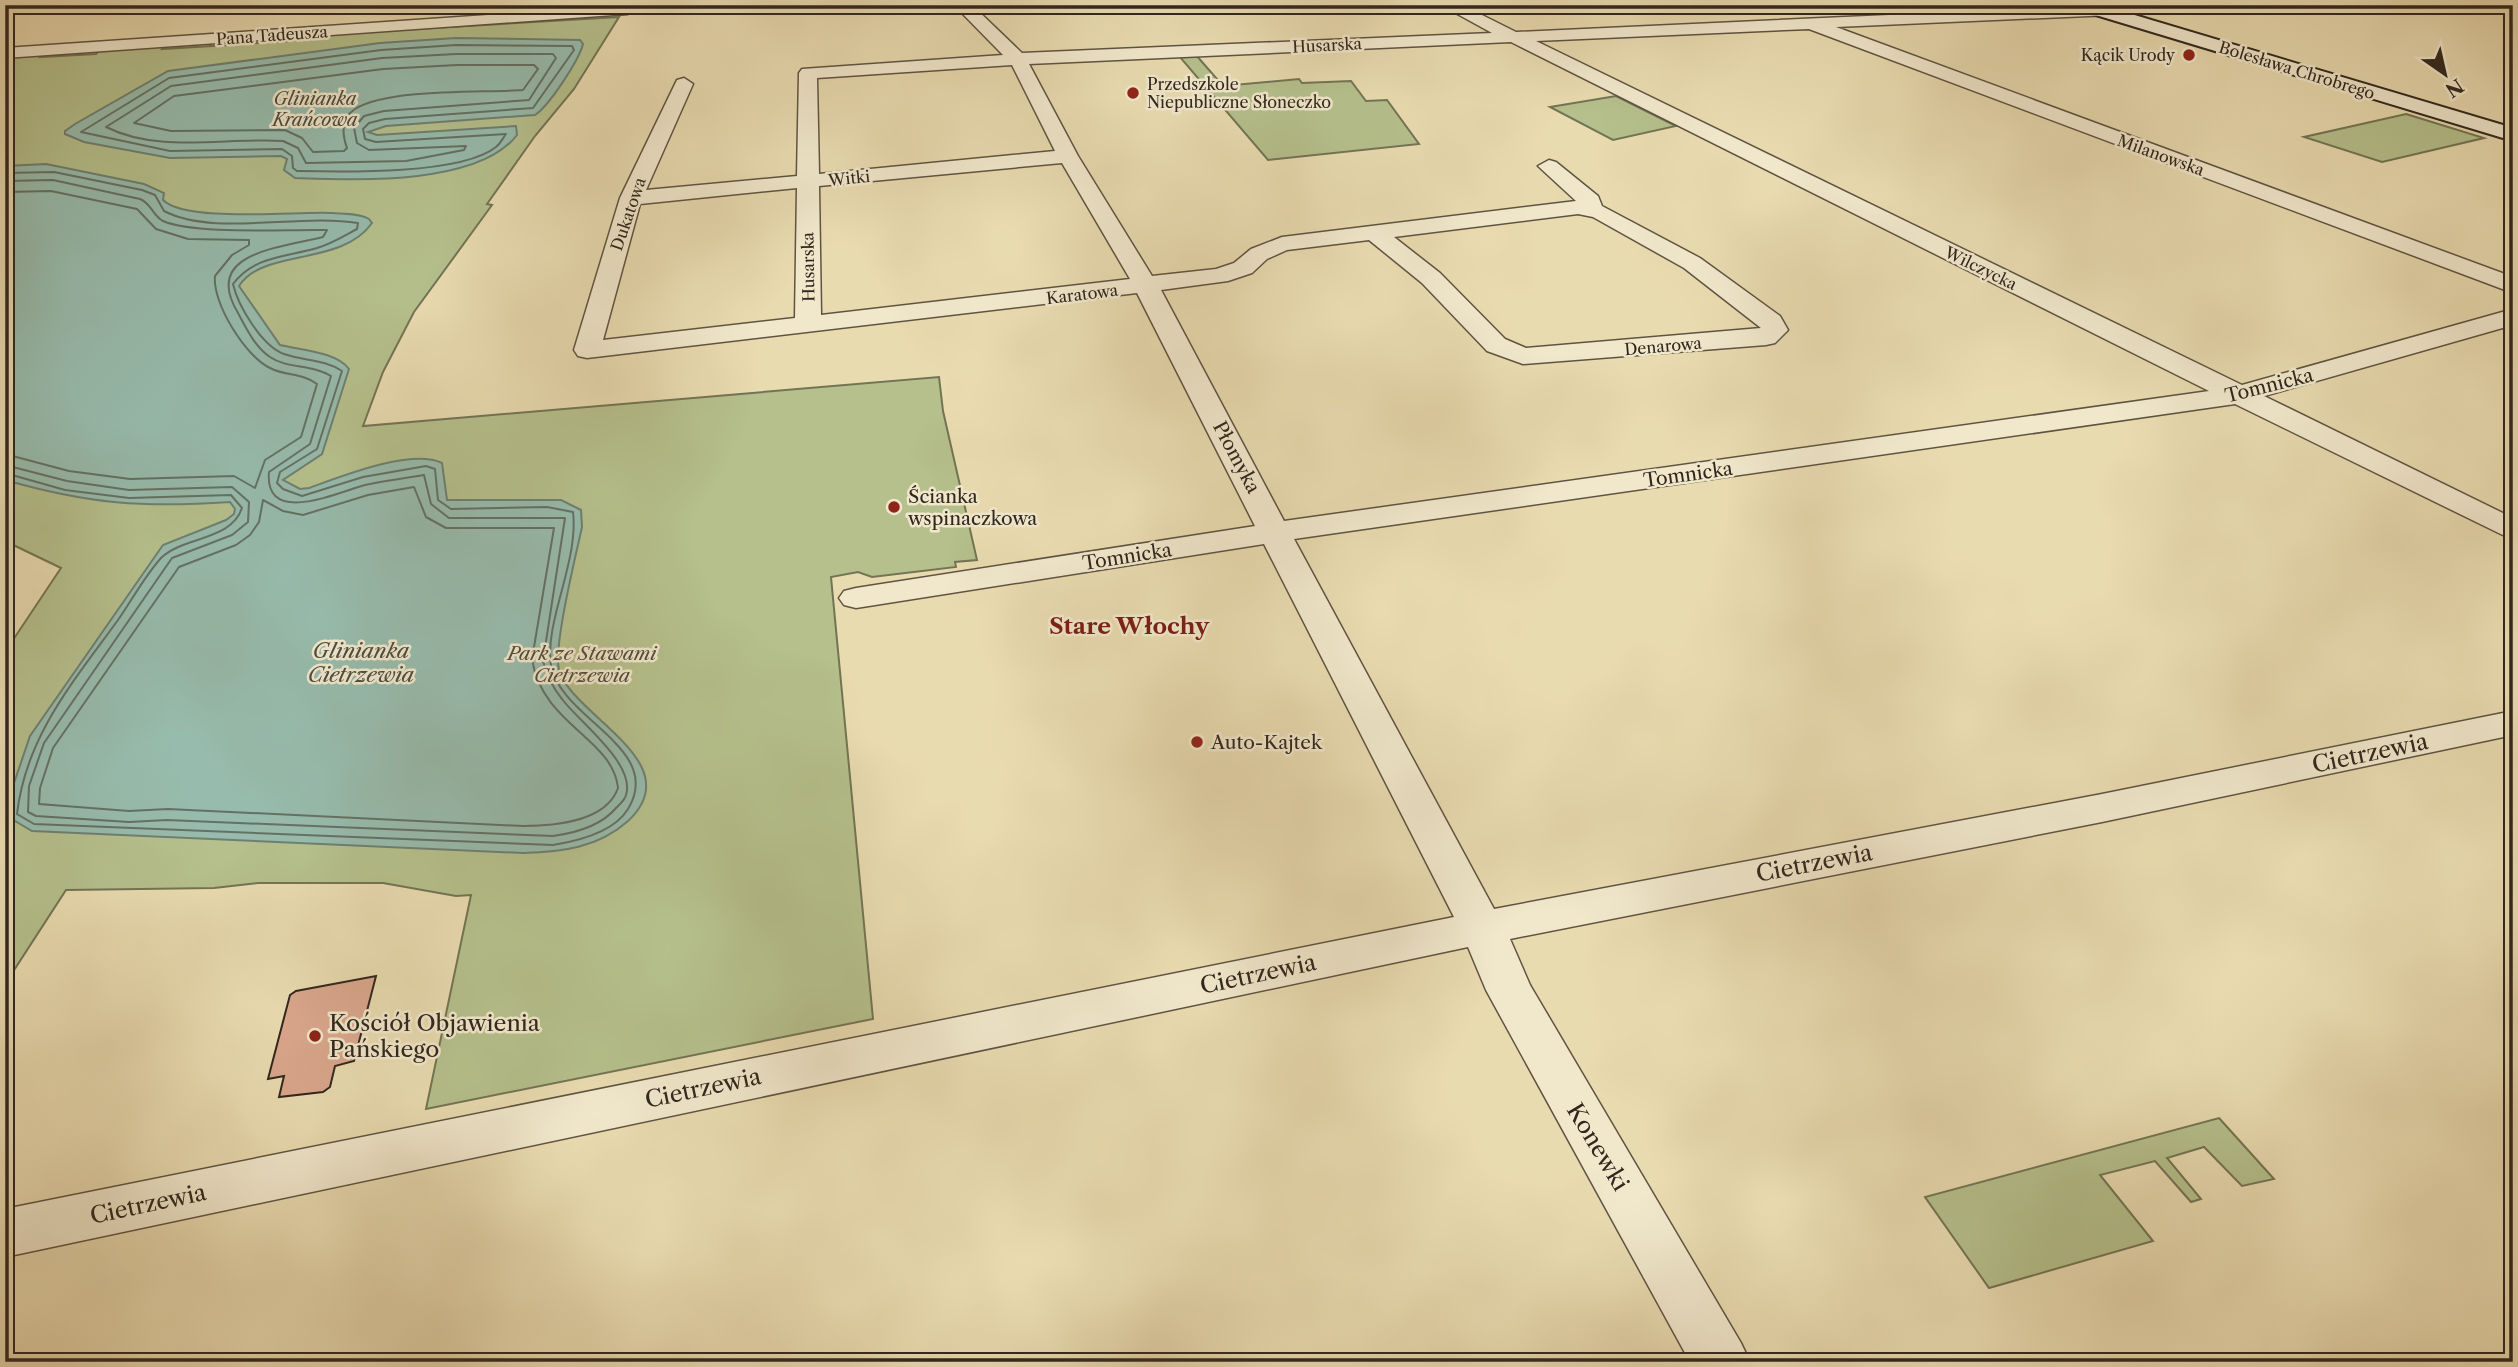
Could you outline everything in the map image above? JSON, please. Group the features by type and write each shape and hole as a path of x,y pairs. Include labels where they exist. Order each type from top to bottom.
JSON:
{"main road":[{"name":"Bolesława Chrobrego","path":"2090,8 2513,135"}],"street":[{"name":"Płomyka","path":"962,5 1018,59 1068,156 1146,286 1453,877 1483,929"},
{"name":"Wilczycka","path":"1449,5 2513,530"},
{"name":"Husarska","path":"808,325 808,74 1018,59 2090,8 2226,5"},
{"name":"Pana Tadeusza","path":"5,54 312,25 622,11"},
{"name":"Milanowska","path":"1810,22 1908,62 2513,286"},
{"name":"Dukatowa","path":"587,350 631,198 684,84"},
{"name":"Witki","path":"631,198 1068,156"},
{"name":"Denarowa","path":"1549,166 1590,201 1579,208"},
{"name":"Karatowa","path":"587,350 1146,286 1234,272 1269,248 1282,244 1579,208"},
{"name":"Denarowa","path":"1372,231 1431,278 1496,345 1522,356 1774,334 1775,326 1771,321 1692,263 1579,208"},
{"name":"Tomnicka","path":"856,598 1276,533 2239,396 2513,317"},
{"name":"Cietrzewia","path":"5,1233 1483,929 2102,808 2513,723"},
{"name":"Konewki","path":"1483,929 1509,990 1541,1050 1685,1294 1721,1362"}],"green space":[{"name":"Park ze Stawami Cietrzewia","path":"619,17 574,89 535,136 487,204 492,205 414,312 383,372 363,426 939,377 943,411 977,560 955,562 956,567 872,577 858,572 831,577 873,1019 426,1109 471,895 456,896 383,883 258,883 214,888 66,890 5,984 5,652 61,568 5,541 5,56 44,53 40,57 96,54 101,49 165,45 162,49 291,41 295,36"},
{"path":"1196,55 1223,86 1299,79 1302,83 1351,81 1366,101 1387,100 1419,144 1268,160 1179,56"},
{"path":"1616,96 1676,126 1613,140 1550,107"},
{"path":"2406,114 2484,138 2382,162 2304,137"},
{"path":"2219,1118 2274,1179 2242,1186 2204,1147 2167,1158 2201,1199 2191,1202 2155,1161 2100,1175 2153,1241 1989,1288 1925,1197"}],"water":[{"name":"Glinianka Krańcowa","path":"456,38 580,40 583,44 563,82 535,115 386,126 368,132 377,135 516,126 517,135 499,152 474,164 445,172 381,179 295,178 284,170 287,159 281,156 170,158 84,142 65,134 65,131 75,124 168,71 380,43"},
{"name":"Glinianka Cietrzewia","path":"46,164 144,184 164,193 163,200 175,207 194,211 217,214 332,213 369,219 372,223 358,237 342,246 266,266 250,274 239,286 280,345 327,355 349,369 322,454 283,480 300,489 309,488 394,461 429,459 442,463 447,500 561,500 581,510 582,527 559,642 559,670 568,687 637,759 646,779 644,799 628,821 592,843 523,853 32,831 10,818 14,783 30,736 163,545 226,520 234,514 235,509 230,502 143,504 90,499 5,480 5,166"}],"building":[{"name":"Kościół Objawienia Pańskiego","path":"376,976 354,1061 335,1066 330,1087 323,1092 279,1097 284,1076 268,1079 290,995 296,991"}],"place":[{"name":"Kącik Urody","path":"2189,55"},
{"name":"Przedszkole Niepubliczne Słoneczko","path":"1133,93"},
{"name":"Ścianka wspinaczkowa","path":"894,507"},
{"name":"Auto-Kajtek","path":"1197,742"},
{"name":"Kościół Objawienia Pańskiego","path":"315,1036"}],"district":[{"name":"Stare Włochy","path":"1129,626"}]}
